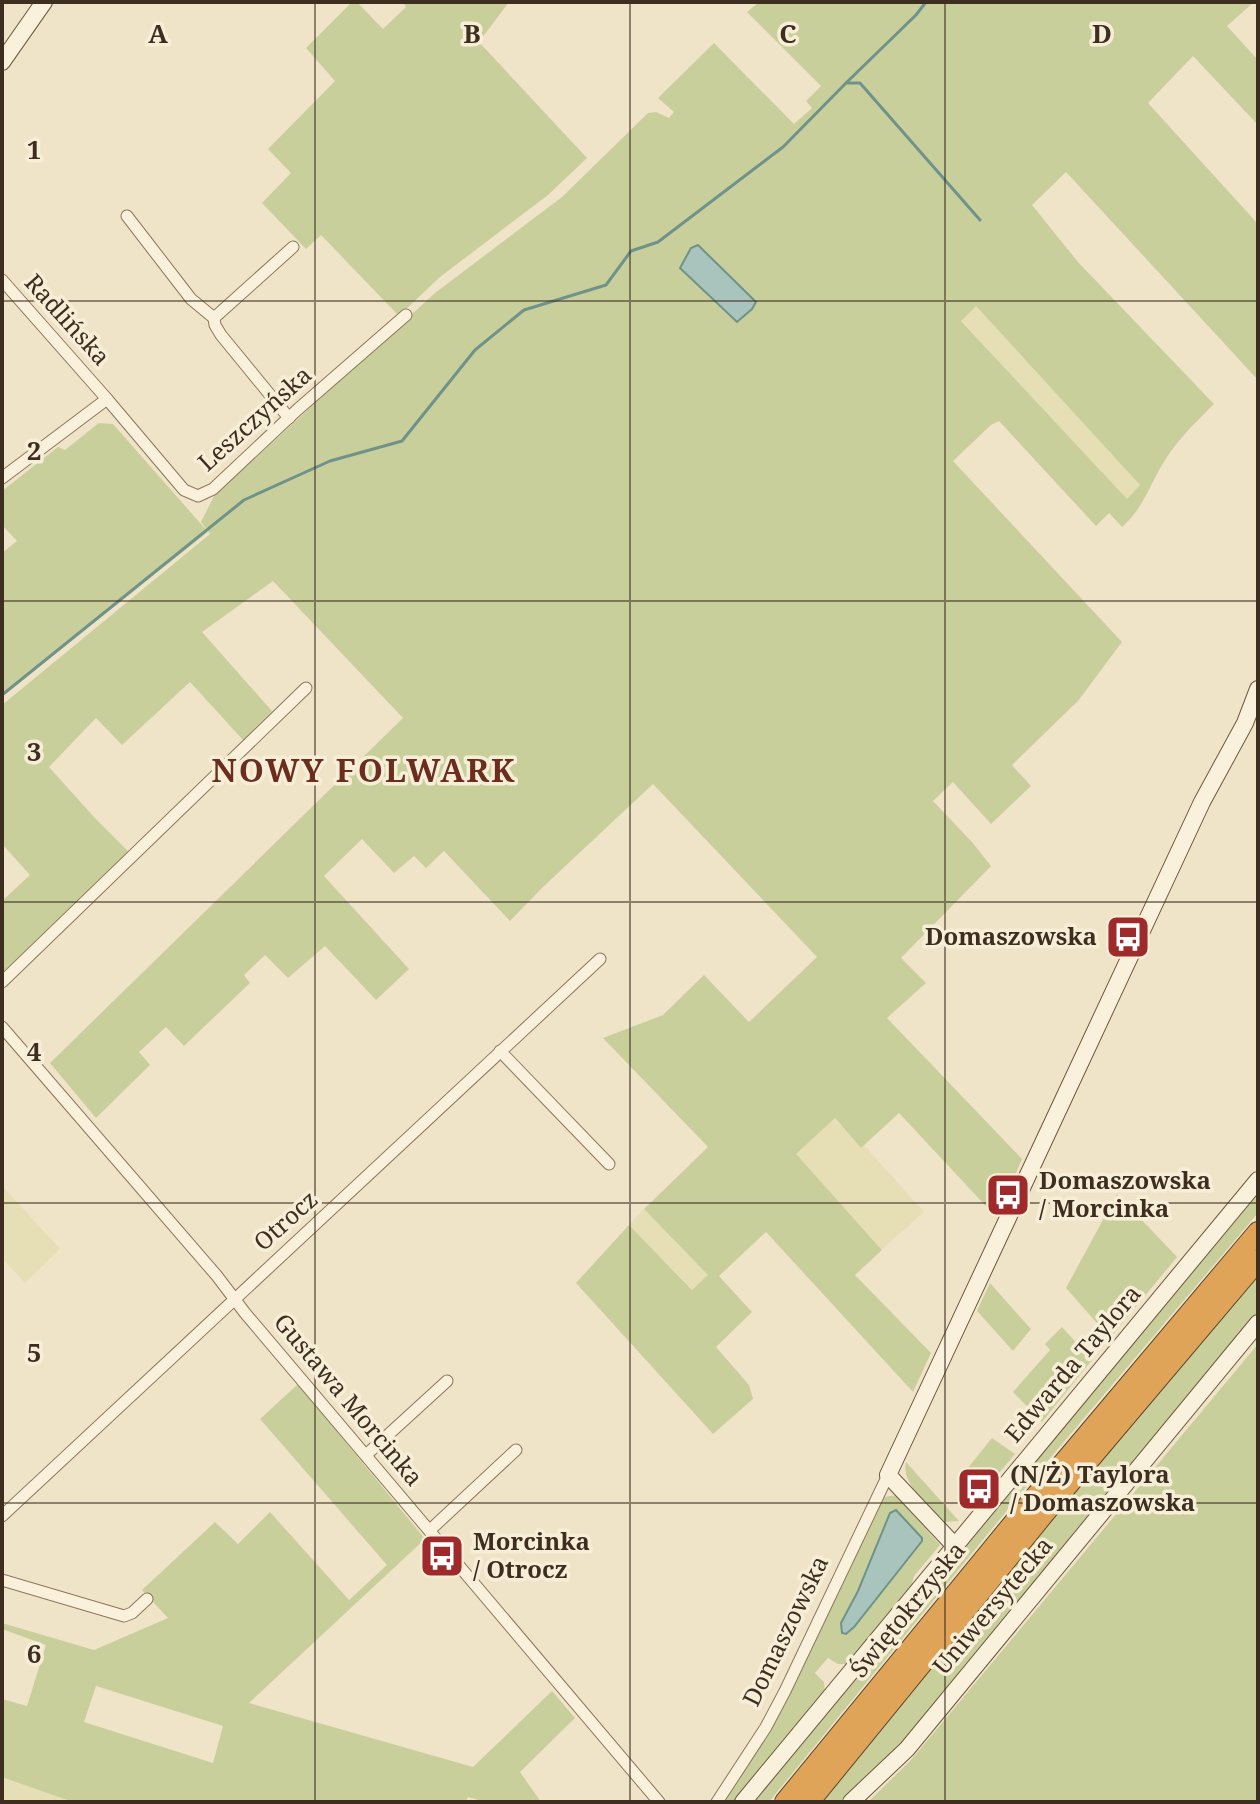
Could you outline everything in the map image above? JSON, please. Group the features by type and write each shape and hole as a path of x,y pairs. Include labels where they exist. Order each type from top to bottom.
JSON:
{"highway":[{"name":"Świętokrzyska","path":"785,1802 1044,1486 1258,1232"},
{"name":"Świętokrzyska","path":"809,1802 1046,1511 1258,1260"}],"street":[{"path":"2,62 44,2"},
{"path":"127,216 191,299 214,318 221,335 289,418"},
{"path":"214,318 293,247"},
{"name":"Radlińska","path":"2,280 107,399 2,478"},
{"name":"Leszczyńska","path":"107,399 184,490 198,496 213,489 406,315"},
{"path":"2,982 306,688"},
{"name":"Domaszowska","path":"717,1802 766,1727 785,1691 1202,802 1245,723 1258,689"},
{"name":"Otrocz","path":"2,1516 600,959"},
{"name":"Gustawa Morcinka","path":"2,1027 659,1802"},
{"path":"500,1051 609,1164"},
{"name":"Edwarda Taylora","path":"743,1802 1258,1180"},
{"name":"Uniwersytecka","path":"851,1802 907,1749 1258,1323"},
{"path":"366,1455 447,1381"},
{"path":"430,1530 516,1450"},
{"path":"888,1475 954,1545"},
{"path":"2,1580 124,1616 147,1599"}],"shaded area":[{"path":"976,306 1140,485 1127,500 961,320"},
{"path":"704,975 861,1148 864,1145 924,1212 882,1249 795,1154"},
{"path":"2,1186 60,1249 25,1283 2,1258"},
{"path":"644,1209 708,1275 693,1290 629,1225"},
{"path":"2,1777 49,1792 73,1802 2,1802"}],"green space":[{"path":"352,2 357,2 383,29 406,7 403,2 509,2 479,42 587,158 548,195 440,277 402,313 397,314 321,235 306,249 262,203 291,173 268,149 335,81 306,48"},
{"path":"759,2 1254,2 1227,26 1258,60 1258,125 1193,56 1148,103 1258,224 1258,380 1066,172 1032,205 1078,262 1214,404 1172,450 1142,502 1122,527 1109,513 1096,526 999,421 953,461 1122,642 1078,701 1012,765 1031,786 991,824 953,782 933,801 991,866 901,958 926,983 887,1018 1022,1159 996,1217 899,1113 861,1148 835,1118 796,1154 882,1250 855,1275 931,1353 913,1392 766,1232 719,1276 752,1312 716,1347 749,1385 753,1399 713,1434 576,1283 629,1225 692,1290 708,1275 644,1209 708,1147 603,1038 663,1015 704,975 749,1022 817,957 653,784 510,921 444,851 426,868 414,856 394,873 362,839 324,876 409,969 376,1000 325,946 288,978 265,955 244,975 250,983 184,1046 166,1027 139,1052 150,1065 96,1118 50,1063 403,718 273,581 202,632 272,711 243,740 190,682 122,745 96,718 49,767 129,852 2,976 2,901 30,875 2,844 2,705 210,534 201,522 214,496 435,293 562,197 648,113 656,112 669,118 674,112 658,98 714,43 794,124 812,108 806,101 821,86 747,12","holes":["976,306 1140,485 1127,499 961,321"]},
{"path":"99,423 113,424 208,532 2,696 2,553 17,541 2,525 2,491 58,447 65,450"},
{"path":"1258,1189 1258,1213 1040,1470 769,1802 750,1802"},
{"path":"1117,1194 1177,1257 1110,1338 1066,1288"},
{"path":"1258,1276 1258,1316 903,1744 842,1802 819,1802 1021,1557"},
{"path":"990,1283 1031,1329 1013,1351 977,1311"},
{"path":"1062,1327 1092,1360 1042,1422 1013,1392 1050,1350 1045,1344"},
{"path":"1258,1344 1258,1802 868,1802 911,1760"},
{"path":"298,1384 425,1539 249,1703 473,1767 552,1691 575,1718 520,1772 541,1802 485,1802 468,1797 466,1802 73,1802 2,1777 2,1699 27,1706 46,1645 2,1629 2,1623 94,1650 168,1618 142,1590 215,1522 238,1544 270,1512 349,1600 387,1565 260,1419","holes":["96,1686 223,1726 213,1763 84,1722"]},
{"path":"992,1438 1015,1454 990,1484 967,1469"},
{"path":"906,1462 959,1521 945,1522 924,1503 907,1478"},
{"path":"897,1495 940,1545 914,1576 910,1591 847,1664 838,1664 828,1658 815,1673 824,1682 825,1693 736,1802 724,1802 778,1716 884,1497"}],"water":[{"path":"698,245 756,302 737,322 680,268 691,248"},
{"path":"896,1510 922,1541 854,1627 846,1634 842,1633 841,1623 858,1591 890,1513"}],"waterway":[{"path":"847,82 926,2"},
{"path":"2,695 244,500 330,461 402,441 475,350 524,310 606,285 631,251 658,242 783,147 846,83 860,83 980,220"}],"place":[{"name":"Domaszowska","path":"1128,937"},
{"name":"Domaszowska / Morcinka","path":"1008,1195"},
{"name":"(N/Ż) Taylora / Domaszowska","path":"979,1489"},
{"name":"Morcinka / Otrocz","path":"442,1556"}],"district":[{"name":"NOWY FOLWARK","path":"364,771"}]}
